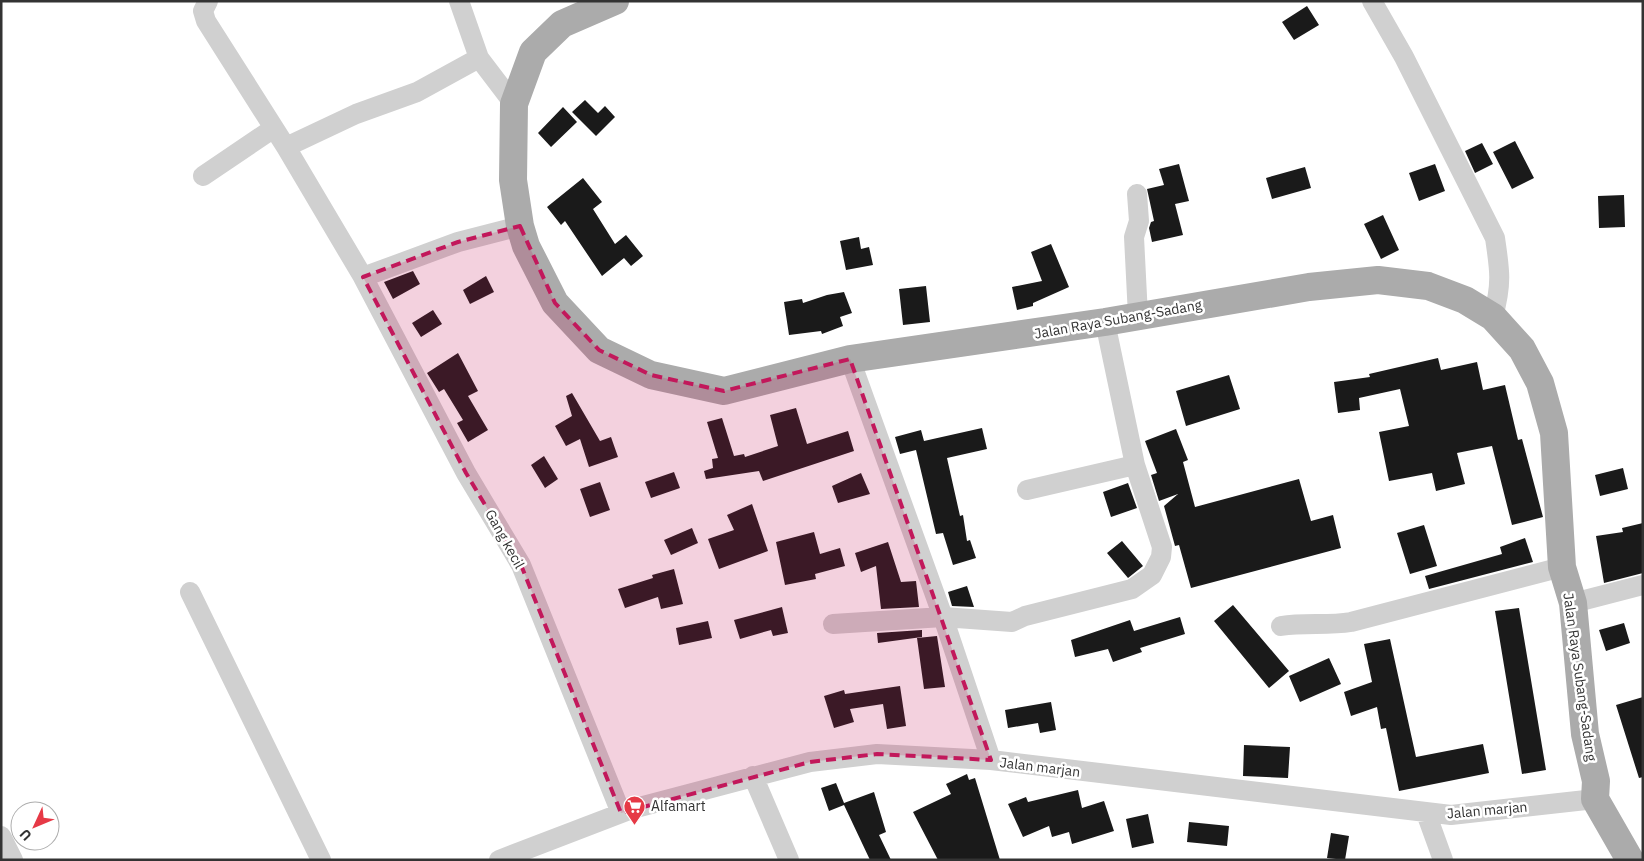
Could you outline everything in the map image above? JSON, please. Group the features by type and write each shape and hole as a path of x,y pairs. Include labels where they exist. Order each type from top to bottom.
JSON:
{"main road":[{"name":"Jalan Raya Subang-Sadang","path":"615,1 562,24 533,52 514,104 513,180 520,226 526,246 555,303 599,350 651,375 724,391 850,358 1105,322 1309,287 1378,280 1428,286 1465,300 1493,317 1522,349 1527,358 1540,383 1552,424 1562,567 1573,603 1585,734 1596,781 1595,799 1630,860"}],"street":[{"name":"Gang kecil","path":"208,1 203,11 206,21 286,147 363,276 466,473 521,565 621,813"},
{"path":"459,1 479,58 514,104"},
{"path":"1372,1 1404,57 1495,238 1500,268 1500,290 1493,317"},
{"path":"286,147 356,114 417,92 479,58"},
{"path":"203,176 274,128"},
{"path":"1137,194 1139,221 1134,237 1138,316"},
{"path":"363,276 458,242 520,226"},
{"path":"833,624 943,617 1012,622 1025,616 1132,589 1143,583 1158,566 1162,547 1135,465 1105,322"},
{"path":"850,358 943,617 991,760"},
{"path":"1027,490 1135,465"},
{"path":"1281,626 1298,624 1328,626 1351,622 1562,567"},
{"path":"1573,603 1643,585"},
{"path":"190,592 321,860"},
{"name":"Jalan marjan","path":"499,860 621,813 810,762 877,754 991,760 1451,815 1595,799"},
{"path":"754,776 789,860"},
{"path":"1426,813 1444,860"},
{"path":"1,836 13,860"}],"highlighted area":[{"path":"520,226 555,303 599,350 651,375 724,391 850,359 991,760 877,754 810,762 621,813 521,565 466,473 363,277 458,242"}],"building":[{"path":"1307,6 1319,25 1294,40 1282,22"},
{"path":"585,100 598,113 605,106 615,117 596,136 572,112"},
{"path":"563,107 577,122 551,147 538,133"},
{"path":"1515,141 1534,178 1512,189 1493,152"},
{"path":"1482,143 1493,164 1475,173 1465,151"},
{"path":"1179,164 1189,201 1175,204 1183,235 1152,242 1149,228 1151,222 1154,221 1147,189 1164,185 1159,169"},
{"path":"1435,164 1445,191 1419,201 1409,173"},
{"path":"1305,167 1311,188 1272,199 1266,178"},
{"path":"583,178 602,202 593,209 615,244 626,235 643,256 631,266 624,258 602,276 565,221 561,225 547,207"},
{"path":"1624,195 1625,227 1599,228 1598,196"},
{"path":"1383,215 1399,250 1381,259 1364,224"},
{"path":"859,237 861,249 869,247 873,265 846,270 840,241"},
{"path":"1051,244 1069,287 1033,303 1033,306 1017,310 1012,287 1042,281 1031,252"},
{"path":"413,271 420,284 393,299 384,282"},
{"path":"486,276 494,292 470,304 463,290"},
{"path":"926,286 930,322 903,325 899,289"},
{"path":"844,292 852,313 840,317 843,326 822,334 821,331 789,335 784,302 802,299 803,303 827,295"},
{"path":"433,310 442,324 421,337 412,323"},
{"path":"458,353 478,391 468,396 488,430 468,442 457,423 463,420 444,389 439,392 427,373"},
{"path":"1438,358 1441,370 1477,362 1483,390 1505,385 1518,440 1522,439 1543,517 1512,525 1492,446 1457,453 1465,484 1436,491 1432,473 1389,481 1379,432 1409,426 1400,389 1359,398 1360,410 1338,413 1334,382 1370,377 1369,374"},
{"path":"1229,375 1240,409 1186,426 1176,391"},
{"path":"572,393 600,441 611,437 618,457 589,467 580,439 566,446 555,426 572,416 566,396"},
{"path":"796,408 807,444 848,431 854,451 763,481 759,471 706,479 704,471 713,468 712,459 718,458 707,422 722,418 734,456 744,454 745,457 778,446 770,415"},
{"path":"982,428 987,449 947,458 960,516 963,515 967,541 970,540 976,558 953,565 943,533 936,534 916,450 900,454 895,437 921,430 924,441"},
{"path":"1176,429 1188,460 1183,462 1195,507 1299,479 1311,521 1333,515 1341,548 1191,588 1179,545 1175,546 1164,506 1178,494 1159,501 1151,475 1157,473 1145,441"},
{"path":"544,456 558,479 545,488 531,465"},
{"path":"1623,468 1628,489 1600,496 1595,475"},
{"path":"674,472 680,488 651,498 645,482"},
{"path":"861,473 870,494 838,503 832,486"},
{"path":"600,482 610,510 590,517 580,489"},
{"path":"1128,483 1137,508 1111,517 1103,492"},
{"path":"752,504 768,551 719,569 708,539 734,530 727,515"},
{"path":"1643,523 1643,573 1604,583 1596,536 1623,532 1622,528"},
{"path":"1424,525 1437,566 1410,574 1397,533"},
{"path":"692,528 698,543 671,555 664,540"},
{"path":"814,532 820,554 840,548 845,566 815,574 816,579 785,585 776,542"},
{"path":"1525,538 1533,562 1429,589 1425,576 1502,554 1500,547"},
{"path":"1122,541 1143,566 1128,578 1107,553"},
{"path":"888,542 901,582 916,581 919,607 881,609 876,566 861,572 855,553"},
{"path":"674,569 683,604 661,609 658,597 625,608 618,589 653,578 652,575"},
{"path":"967,586 974,607 952,606 948,592"},
{"path":"1233,605 1289,671 1269,688 1214,621"},
{"path":"782,607 788,633 773,636 771,630 740,639 734,620"},
{"path":"1519,608 1546,770 1522,774 1495,611"},
{"path":"1180,617 1185,634 1140,648 1142,652 1113,662 1108,649 1075,657 1071,640 1130,620 1134,631"},
{"path":"708,621 712,638 679,645 676,628"},
{"path":"1624,623 1630,643 1606,651 1599,630"},
{"path":"922,630 922,637 878,643 877,633"},
{"path":"937,636 945,687 924,689 917,638"},
{"path":"1390,639 1416,757 1483,744 1489,773 1399,791 1386,728 1381,729 1377,707 1351,716 1344,692 1372,682 1364,644"},
{"path":"1329,658 1341,684 1300,702 1289,676"},
{"path":"900,686 906,726 887,729 883,704 850,709 854,722 834,728 824,696 844,690 845,694"},
{"path":"1643,697 1643,777 1639,778 1616,705"},
{"path":"1051,702 1056,730 1040,733 1038,723 1008,728 1005,710"},
{"path":"1244,745 1290,747 1288,778 1243,776"},
{"path":"967,774 969,780 975,778 1000,860 938,860 913,812 951,794 946,784"},
{"path":"836,783 844,803 874,792 886,832 879,835 891,860 870,860 844,805 829,811 821,788"},
{"path":"1078,790 1082,808 1104,801 1114,831 1072,844 1069,832 1052,837 1049,826 1023,837 1008,804 1026,797 1028,802"},
{"path":"1148,814 1154,843 1132,848 1126,819"},
{"path":"1189,822 1229,826 1227,846 1187,842"},
{"path":"1331,833 1349,836 1345,860 1327,858"}],"place":[{"name":"Alfamart","path":"635,825"}]}
